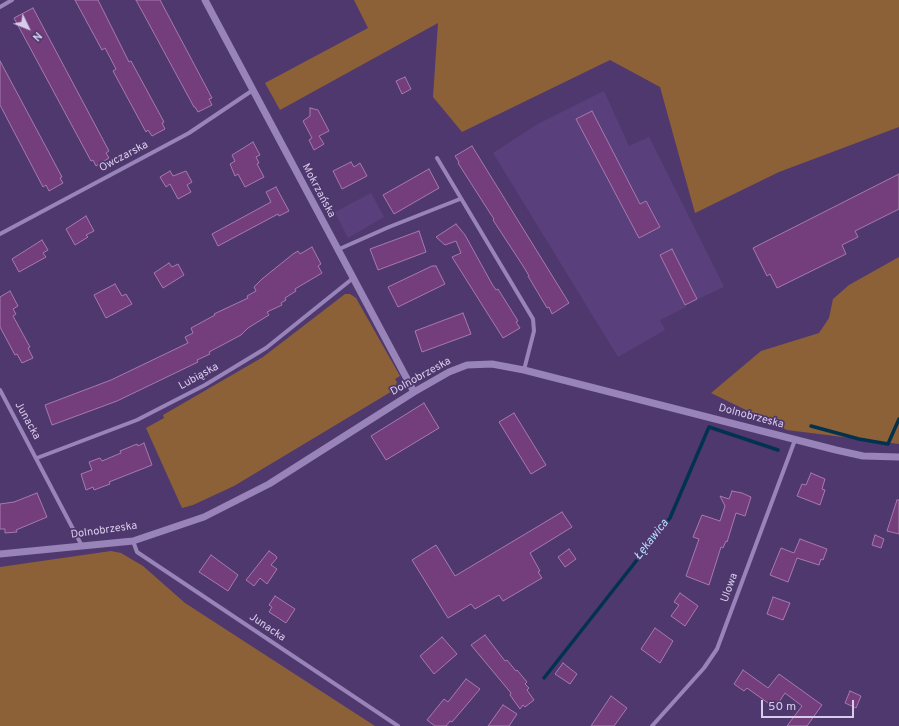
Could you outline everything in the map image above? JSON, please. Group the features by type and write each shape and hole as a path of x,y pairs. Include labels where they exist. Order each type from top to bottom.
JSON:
{"street":[{"path":"0,7 12,0"},
{"name":"Mokrzańska","path":"205,0 352,279 414,392"},
{"name":"Owczarska","path":"0,234 189,133 253,90"},
{"path":"437,158 460,200 533,320 534,331 524,370"},
{"path":"337,250 389,226 460,200"},
{"name":"Lubiąska","path":"37,458 137,420 205,385 266,348 352,279"},
{"name":"Dolnobrzeska","path":"0,554 133,541 204,517 269,484 414,392 449,372 467,365 492,364 524,370 795,440 863,456 899,457"},
{"name":"Junacka","path":"0,390 82,546"},
{"name":"Ulowa","path":"652,726 704,668 717,649 795,440"},
{"name":"Junacka","path":"133,541 137,552 398,726"}],"shaded area":[{"path":"354,0 899,0 899,127 779,172 695,213 660,87 610,60 462,132 433,97 438,23 280,110 265,83 368,28"},
{"path":"604,91 629,146 649,137 724,287 685,305 686,307 660,320 665,330 618,357 493,153 536,125"},
{"path":"371,193 384,217 348,238 335,212"},
{"path":"899,257 899,444 787,430 711,393 761,351 819,333 829,318 833,299 849,285"},
{"path":"345,294 350,294 356,298 400,376 395,379 397,382 394,390 234,486 193,505 182,508 146,428 164,418 163,415 263,357"},
{"path":"111,551 121,553 143,566 185,603 375,726 0,726 0,567"}],"building":[{"path":"75,0 98,0 129,62 131,61 164,122 162,123 165,129 152,136 148,130 146,132 113,71 116,69 105,48 102,50"},
{"path":"136,0 160,0 212,98 209,99 212,105 198,112 194,107"},
{"path":"33,8 109,151 106,153 109,158 96,166 93,160 91,161 14,18"},
{"path":"0,61 62,177 60,178 63,183 49,191 46,185 43,187 0,105"},
{"path":"405,77 411,89 402,94 396,81"},
{"path":"310,108 318,110 329,131 319,136 324,144 314,150 309,140 312,138 303,121 310,116"},
{"path":"592,111 640,204 646,201 660,227 639,238 576,119"},
{"path":"253,142 260,155 256,157 259,163 257,164 264,177 245,187 238,174 235,176 230,164 235,161 232,155"},
{"path":"472,146 569,303 552,314 458,163 459,162 455,156"},
{"path":"351,162 354,167 360,163 367,176 342,189 333,171"},
{"path":"429,169 439,188 394,214 383,195"},
{"path":"170,171 173,176 186,171 192,182 187,185 191,192 178,199 170,184 166,187 160,177"},
{"path":"899,174 899,209 855,231 858,237 842,245 846,254 777,288 770,274 767,276 753,248"},
{"path":"276,187 289,211 279,216 278,214 218,246 212,234 271,202 266,192"},
{"path":"86,216 94,231 86,235 88,237 75,245 66,229"},
{"path":"456,224 465,235 492,284 496,290 498,289 518,321 516,322 520,328 503,338 452,257 461,253 456,241 445,245 436,237"},
{"path":"419,231 426,252 378,270 370,249"},
{"path":"42,240 48,250 43,253 46,257 19,272 12,259"},
{"path":"312,247 321,264 318,266 322,273 295,289 296,291 285,298 286,300 281,303 282,305 267,312 269,315 248,328 241,335 209,352 210,354 197,360 198,362 117,401 52,425 45,405 111,380 188,343 185,337 193,333 191,328 215,315 214,314 248,298 247,296 256,291 254,287 262,279 293,254 298,251 300,254"},
{"path":"672,249 697,299 685,305 660,255"},
{"path":"169,263 172,267 178,264 184,275 163,288 154,273"},
{"path":"432,266 436,266 445,284 398,307 388,287"},
{"path":"115,284 122,296 126,294 132,304 106,318 94,295"},
{"path":"10,291 18,306 13,309 16,314 13,316 30,347 28,348 33,358 22,363 17,354 15,355 0,327 0,297"},
{"path":"463,313 471,334 422,352 415,331"},
{"path":"424,403 439,428 386,460 371,436"},
{"path":"514,413 546,465 531,474 499,422"},
{"path":"144,443 152,465 109,482 110,484 94,490 93,487 86,490 81,474 92,470 89,462 100,458 102,461 121,453 120,451 137,444 138,446"},
{"path":"811,473 825,479 822,489 825,490 820,505 797,496 802,484 806,485"},
{"path":"732,491 751,497 745,516 736,513 727,542 726,541 723,548 721,547 709,585 686,576 699,539 693,537 702,515 720,521 725,506 720,496 729,499"},
{"path":"37,493 47,517 16,530 17,532 5,533 5,529 0,529 0,504 14,502"},
{"path":"897,500 899,500 899,534 887,531"},
{"path":"562,512 572,527 530,553 540,571 538,572 542,578 503,601 499,595 475,609 471,604 448,618 412,560 436,545 455,576"},
{"path":"875,535 884,539 881,548 872,545"},
{"path":"800,539 827,549 823,560 821,559 819,565 797,558 788,582 770,575 781,548 794,553"},
{"path":"569,549 576,559 565,567 558,557"},
{"path":"269,551 277,558 271,565 277,569 267,584 260,578 254,586 246,580"},
{"path":"211,555 238,575 228,591 199,572"},
{"path":"680,593 698,606 685,626 671,616 679,605 674,602"},
{"path":"275,596 295,609 286,623 269,612 272,607 269,605"},
{"path":"773,597 790,603 783,620 767,614"},
{"path":"655,628 673,641 660,663 641,649"},
{"path":"485,635 505,661 507,660 527,682 525,684 529,688 527,690 534,700 525,707 523,705 520,709 510,695 511,693 471,645"},
{"path":"442,637 457,654 434,674 420,656"},
{"path":"563,663 577,674 570,684 555,674"},
{"path":"743,670 768,688 779,674 822,705 807,726 787,726 802,706 785,693 775,708 747,688 744,691 734,684"},
{"path":"466,679 480,689 452,722 450,721 446,726 435,726 427,720 444,699 448,702"},
{"path":"850,691 861,696 856,708 845,703"},
{"path":"611,696 627,708 614,726 591,726"},
{"path":"503,705 517,714 509,726 488,726"}],"waterway":[{"name":"Łękawica","path":"811,426 859,439 888,444 899,419"},
{"name":"Łękawica","path":"544,678 670,518 709,427 778,450"}]}
